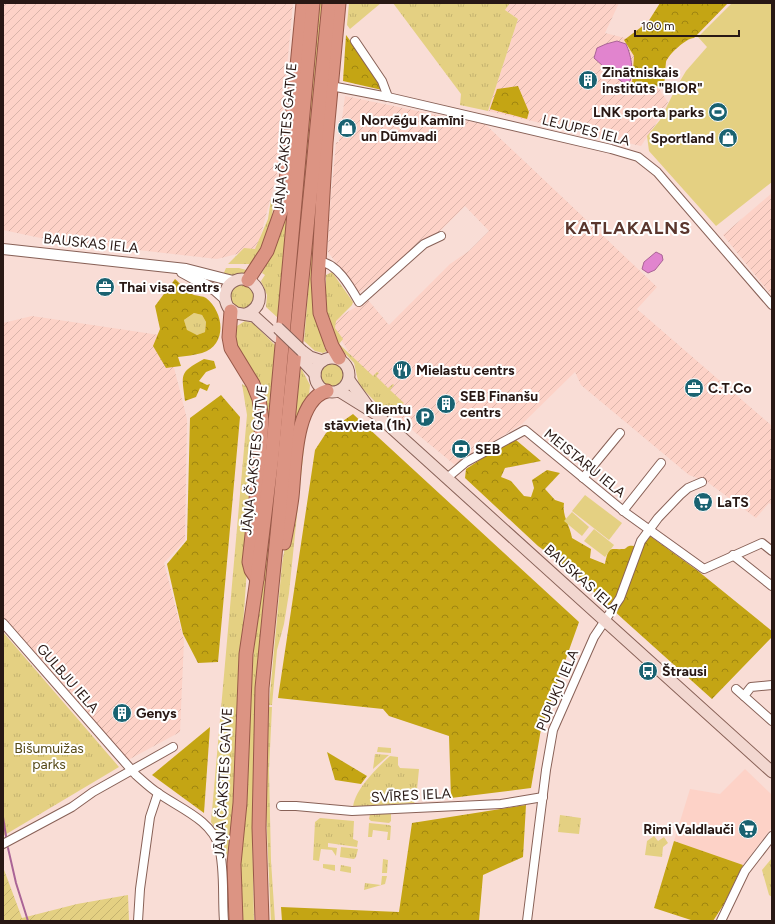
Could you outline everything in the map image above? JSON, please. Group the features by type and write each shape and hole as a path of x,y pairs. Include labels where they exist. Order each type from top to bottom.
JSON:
{"highway":[{"path":"248,280 267,251 284,204 303,3"},
{"name":"JĀŅA ČAKSTES GATVE","path":"236,921 234,864 240,803 246,654 272,456 314,3"},
{"name":"JĀŅA ČAKSTES GATVE","path":"262,921 259,828 262,688 329,3"},
{"path":"339,3 331,86 318,297 320,313 332,346 339,358"},
{"path":"231,311 229,337 231,348 253,384 259,399 262,420 258,481 249,562 251,570 257,579"},
{"path":"273,577 282,558 300,430 314,398 319,393 333,391"}],"main road":[{"path":"258,304 251,312 246,314 236,314 231,311 224,298 226,288 233,282 243,279 255,284 260,292 258,304 262,314 277,332 302,355 315,374 319,386 333,391 349,380 350,373 348,366 339,358 327,358 322,361 316,369 315,374"},
{"path":"246,314 259,320 277,332"},
{"path":"302,355 322,361"},
{"name":"BAUSKAS IELA","path":"349,380 371,410 772,772"},
{"name":"BAUSKAS IELA","path":"333,391 371,410"}],"street":[{"path":"354,41 382,81 388,97"},
{"name":"LEJUPES IELA","path":"331,86 388,97 611,148 638,157 657,172 772,305"},
{"path":"319,262 327,262 335,268 359,302 424,244 441,236"},
{"name":"BAUSKAS IELA","path":"3,248 175,269 186,269 233,282"},
{"path":"175,269 205,284 224,298"},
{"name":"MEISTARU IELA","path":"447,478 466,462 525,430 623,511 704,569 733,555"},
{"path":"583,478 620,433"},
{"path":"623,511 661,463"},
{"name":"PUPUĶU IELA","path":"527,921 542,797 550,740 553,730 594,637 620,598 641,541 648,530 680,495 688,488 702,482"},
{"path":"772,551 762,543 733,555 772,586"},
{"name":"GULBJU IELA","path":"3,623 132,770 158,793 197,817 211,831 219,846 222,865 224,921"},
{"path":"744,696 751,688 772,685"},
{"path":"736,689 772,721"},
{"path":"3,844 72,807 93,792 173,747"},
{"path":"138,921 140,889 150,817 158,793"},
{"name":"SVĪRES IELA","path":"280,806 296,806 338,811 501,804 542,797"},
{"path":"721,921 745,871 772,836"}],"shaded area":[{"path":"3,3 293,3 277,174 257,249 217,259 50,240 3,230"},
{"path":"510,3 619,3 605,33 637,41 662,94 668,102 659,119 641,146 488,111 518,19 505,10"},
{"path":"617,41 626,44 631,58 631,77 630,81 625,84 594,58 597,48"},
{"path":"345,96 486,125 657,287 637,309 772,426 772,505 769,503 756,518 706,481 689,475 581,385 575,372 522,424 455,465 383,406 340,338 332,321 368,300 389,325 450,264 469,251 489,231 465,206 439,232 421,244 359,293 328,252 329,218 336,142 339,142"},
{"path":"772,193 772,296 723,235"},
{"path":"656,252 662,255 663,260 655,270 648,273 642,269 644,262"},
{"path":"32,316 166,336 187,419 185,540 164,563 184,640 180,732 128,760 3,618 3,323"},
{"path":"745,769 772,795 772,827 743,865 674,841 690,789 720,794"}],"green space":[{"path":"307,3 278,318 266,307 267,295 261,281 265,275 262,273 272,253"},
{"path":"318,3 324,3 257,681 252,819 254,921 240,921 238,868 253,659"},
{"path":"349,3 381,3 350,29 347,25"},
{"path":"393,3 510,3 505,10 518,19 488,111 460,105 461,94"},
{"path":"660,3 728,3 694,38 682,44 670,55 666,62 664,85 639,90 632,84 634,56 624,40 648,22"},
{"name":"LNK sporta parks","path":"732,3 772,3 772,182 716,226 649,151 647,136 660,120 686,71 707,47 698,37"},
{"path":"346,35 380,81 382,90 343,81"},
{"path":"518,86 529,112 527,119 490,109 497,89"},
{"path":"274,198 268,232 252,264 228,264 244,248 255,249 268,219 271,199"},
{"path":"314,221 327,345 324,347 327,351 323,353 315,351 304,341"},
{"path":"226,268 239,268 250,271 249,275 222,277"},
{"path":"332,272 353,302 352,305 336,321 335,328 343,339 339,344 373,376 377,372 379,373 376,376 388,388 393,384 394,385 390,390 404,403 388,415 359,385 354,363 339,347 326,309 326,275"},
{"path":"175,279 191,294 205,297 217,311 220,319 219,336 216,343 210,349 202,353 178,357 181,366 166,368 153,346 160,329 155,306","holes":["194,313 202,315 206,322 205,332 197,335 187,330 184,320"]},
{"path":"242,285 251,288 254,297 251,306 242,309 233,306 230,297 233,288"},
{"path":"194,313 202,315 206,322 205,332 197,335 187,331 184,320"},
{"path":"245,321 253,323 276,346 266,448 266,430 234,344 235,325 237,326"},
{"path":"204,359 214,361 216,368 206,372 199,381 207,385 210,384 207,391 200,388 196,397 185,401 183,385 184,375 186,371"},
{"path":"333,362 342,366 346,375 342,384 333,388 324,384 320,375 324,366"},
{"path":"301,368 310,385 310,398 291,449"},
{"path":"242,384 249,388 258,419 242,638 229,921 227,855 219,835 211,822 247,415"},
{"path":"221,395 240,417 218,662 198,663 183,634 167,564 187,540 190,418"},
{"path":"353,414 579,622 541,729 531,788 451,798 449,736 389,716 383,709 278,698 315,450 326,433"},
{"path":"307,418 289,593 284,624 277,650 272,705 269,705 282,564"},
{"path":"516,440 541,461 505,468 501,477 511,481 524,496 531,497 534,488 532,480 547,470 560,473 545,489 555,500 564,503 564,513 572,538 591,549 590,558 605,564 610,550 624,549 628,546 642,547 650,536 698,571 772,631 772,637 712,699 568,568 538,546 465,478 466,469 498,448"},
{"path":"585,495 622,523 609,540 572,511"},
{"path":"572,512 589,527 582,536 564,521"},
{"path":"594,529 614,545 605,557 584,541"},
{"name":"Bišumuižas parks","path":"3,632 119,767 3,836"},
{"path":"269,707 272,707 269,770 271,861 275,921 271,921 265,788"},
{"path":"210,727 204,813 152,775"},
{"path":"378,747 391,748 391,753 377,752"},
{"path":"327,752 367,776 361,784 335,780"},
{"path":"375,754 389,755 373,769"},
{"path":"390,756 398,757 398,765 400,768 419,769 416,800 414,803 353,809 354,802 361,787"},
{"path":"526,805 523,857 483,875 479,921 282,921 281,907 399,912 412,823"},
{"path":"391,813 391,821 389,823 371,821 369,819 370,814"},
{"path":"560,815 581,818 579,834 558,832"},
{"path":"320,818 354,821 353,839 358,841 357,847 328,843 328,847 337,848 336,856 332,850 321,849 319,861 313,860 315,822"},
{"path":"369,823 391,826 390,840 387,840 388,832 373,830 372,837 368,837"},
{"path":"654,836 658,841 664,837 668,843 663,847 662,857 645,855 647,841"},
{"path":"674,841 743,865 724,904 713,921 694,921 654,908"},
{"path":"341,847 358,849 356,857 354,859 340,857"},
{"path":"772,858 772,897 769,895 762,870"},
{"path":"383,859 388,860 387,873 382,873"},
{"path":"323,864 335,865 335,871 323,868"},
{"path":"341,865 351,867 351,873 340,871"},
{"path":"3,867 22,918 77,904 128,895 129,921 3,921"},
{"path":"382,876 387,876 385,884 364,890 365,883 381,885"}],"waterway":[{"path":"3,817 6,836"},
{"path":"8,848 16,883 28,921"}],"place":[{"name":"Zinātniskais institūts \"BIOR\"","path":"588,80"},
{"name":"LNK sporta parks","path":"718,112"},
{"name":"Norvēģu Kamīni un Dūmvadi","path":"347,128"},
{"name":"Sportland","path":"728,138"},
{"name":"Thai visa centrs","path":"105,287"},
{"name":"Mielastu centrs","path":"402,370"},
{"name":"C.T.Co","path":"694,388"},
{"name":"SEB Finanšu centrs","path":"446,404"},
{"name":"Klientu stāvvieta (1h)","path":"425,417"},
{"name":"SEB","path":"461,449"},
{"name":"LaTS","path":"703,502"},
{"name":"Štrausi","path":"648,671"},
{"name":"Genys","path":"122,713"},
{"name":"Rimi Valdlauči","path":"748,829"}],"district":[{"name":"KATLAKALNS","path":"628,228"}]}
